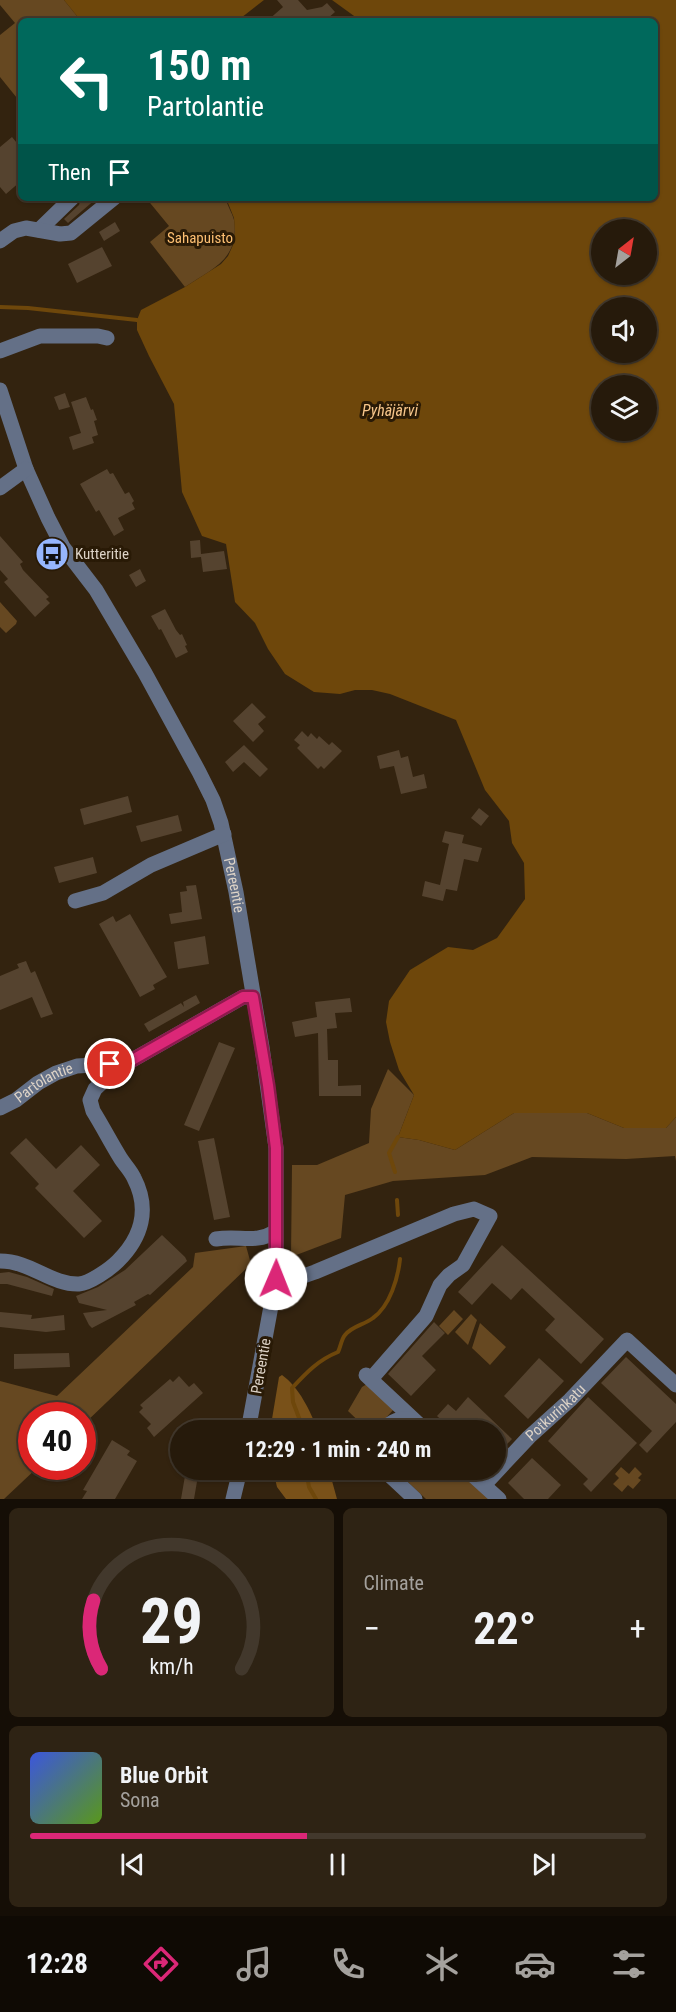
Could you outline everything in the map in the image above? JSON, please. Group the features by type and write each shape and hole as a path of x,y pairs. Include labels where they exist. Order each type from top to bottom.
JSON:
{"street":[{"path":"39,230 69,201"},
{"path":"0,241 18,229 26,228 71,233 110,201"},
{"path":"0,351 40,336 107,338"},
{"name":"Pereentie","path":"0,390 38,499 58,538 96,590 189,753 213,800 224,834 236,892 276,1148 277,1264 275,1286 250,1420"},
{"path":"0,488 26,469"},
{"path":"75,901 104,893 151,865 224,834"},
{"name":"Partolantie","path":"0,1108 56,1073 77,1066 123,1063 243,997 253,997"},
{"path":"0,1261 21,1263 62,1282 81,1284 109,1270 131,1244 140,1228 144,1214 140,1192 134,1176 93,1111 90,1100 95,1089 123,1063"},
{"path":"275,1286 315,1272 454,1214 474,1209 490,1216 463,1265 448,1275 440,1285 426,1316 371,1375 414,1420"},
{"path":"216,1239 227,1237 264,1239 276,1232"},
{"name":"Potkurinkatu","path":"484,1485 627,1340 676,1385"},
{"path":"395,1420 404,1418 414,1420"},
{"path":"233,1499 238,1480"},
{"path":"395,1480 415,1499"},
{"path":"478,1480 499,1499"}],"green space":[{"path":"0,0 64,0 79,18 18,18 18,99 0,77 0,35 15,23 0,5"},
{"name":"Sahapuisto","path":"148,201 226,201 234,220 233,244 222,261 185,287 150,242 169,226"},
{"path":"0,602 17,621 6,633 0,627"},
{"path":"388,1069 414,1095 398,1137 455,1150 514,1113 587,1113 624,1128 666,1128 676,1117 676,1161 675,1156 626,1159 532,1157 485,1175 393,1181 345,1195 341,1238 291,1257 292,1165 317,1165 369,1143 371,1109"},
{"path":"246,1246 251,1264 96,1413 96,1402 18,1402 18,1480 24,1480 4,1499 0,1499 0,1381 57,1396 193,1267 195,1253"},
{"path":"454,1310 463,1319 448,1335 439,1326"},
{"path":"471,1314 477,1320 468,1345 455,1332"},
{"path":"480,1323 506,1347 490,1365 472,1348"},
{"path":"367,1384 394,1409 384,1420 357,1420 348,1411 362,1387"},
{"path":"621,1467 629,1474 635,1467 642,1474 638,1478 641,1480 633,1489 628,1485 622,1492 613,1484 619,1478 615,1474"},
{"path":"406,1480 469,1480 489,1499 426,1499"}],"shaded area":[{"path":"282,1375 299,1393 313,1420 272,1420 279,1377"},
{"path":"275,1480 332,1480 337,1499 286,1499 277,1487"}],"water":[{"path":"64,0 264,0 241,18 79,18"},
{"name":"Pyhäjärvi","path":"332,0 676,0 676,1117 666,1128 624,1128 587,1113 514,1113 455,1150 398,1137 414,1095 399,1070 390,1042 386,1022 389,1001 410,970 448,947 473,950 497,938 525,899 524,863 512,843 509,821 485,790 456,720 390,694 372,690 355,690 340,694 314,692 285,674 268,649 255,623 235,602 226,544 202,536 182,492 174,404 137,330 137,320 141,310 185,287 221,264 233,245 234,218 227,201 658,201 658,18 357,18"}],"building":[{"path":"277,0 298,0 307,10 322,7 327,3 335,12 328,18 270,18 283,7"},
{"path":"12,137 18,144 18,184 6,194 0,187 0,147"},
{"path":"80,201 94,201 68,223 64,219 79,205"},
{"path":"115,222 120,231 104,241 99,232"},
{"path":"102,247 112,266 77,283 68,264"},
{"path":"65,393 70,407 59,410 54,397"},
{"path":"86,397 97,420 94,421 98,435 92,437 94,443 73,450 69,437 81,433 71,402"},
{"path":"107,469 110,474 113,473 125,494 129,492 135,509 118,518 124,530 114,536 99,510 96,512 80,484"},
{"path":"0,536 23,562 20,564 23,570 49,597 46,599 50,603 35,617 4,582 8,579 0,570"},
{"path":"200,540 201,554 224,551 227,569 203,572 201,557 191,558 190,541"},
{"path":"140,569 146,581 136,587 129,575"},
{"path":"165,609 187,645 185,646 188,652 176,658 161,629 159,630 151,616"},
{"path":"252,703 266,717 258,724 264,731 253,742 233,721"},
{"path":"302,731 308,737 311,733 317,739 319,736 329,745 332,742 342,751 324,769 321,766 318,769 297,748 300,745 294,740"},
{"path":"244,745 268,769 260,777 244,762 233,772 225,762"},
{"path":"399,750 401,758 408,756 413,777 424,774 427,788 401,794 394,766 380,769 377,756"},
{"path":"128,796 132,812 84,825 80,809"},
{"path":"479,808 489,816 481,826 471,818"},
{"path":"178,815 182,831 141,842 136,826"},
{"path":"445,831 464,835 462,843 482,848 478,862 464,859 457,891 446,889 443,901 422,896 425,881 440,885 449,844 442,842"},
{"path":"93,857 97,873 59,883 54,867"},
{"path":"196,885 202,919 171,924 169,914 182,912 180,892 187,891 186,886"},
{"path":"130,914 167,977 153,985 155,989 140,997 99,924 113,916 116,922"},
{"path":"205,936 209,964 178,969 174,942"},
{"path":"26,961 31,973 35,971 53,1014 41,1018 32,997 0,1010 0,976 19,968 17,964"},
{"path":"196,995 200,1003 149,1032 144,1024 181,1003 184,1007 183,1002"},
{"path":"350,998 352,1012 335,1013 337,1028 327,1029 328,1060 338,1060 338,1086 361,1085 361,1096 319,1096 318,1033 295,1037 292,1022 317,1017 315,1002"},
{"path":"219,1042 235,1048 199,1131 184,1125"},
{"path":"26,1138 56,1169 81,1145 100,1165 73,1191 102,1221 84,1238 35,1188 39,1184 10,1153"},
{"path":"214,1138 230,1217 214,1220 198,1141"},
{"path":"162,1235 187,1261 150,1295 134,1302 136,1305 92,1328 83,1313 107,1310 79,1303 76,1296 98,1287 125,1270"},
{"path":"502,1245 604,1339 581,1364 545,1330 555,1319 522,1288 511,1300 492,1283 472,1305 458,1292"},
{"path":"9,1272 54,1289 52,1296 0,1284 0,1273"},
{"path":"0,1312 32,1315 31,1319 64,1315 65,1330 46,1332 0,1327"},
{"path":"434,1322 445,1333 422,1356 436,1370 411,1396 388,1374"},
{"path":"69,1353 70,1367 14,1369 14,1354"},
{"path":"626,1357 676,1404 676,1422 647,1453 639,1445 652,1431 601,1383"},
{"path":"539,1358 564,1381 528,1419 504,1396"},
{"path":"179,1376 189,1387 194,1383 203,1393 173,1420 170,1420 170,1423 154,1437 147,1428 151,1424 139,1412 143,1408 140,1405 170,1379 173,1382"},
{"path":"468,1397 492,1420 441,1420 437,1416 448,1404 456,1411"},
{"path":"588,1397 637,1443 591,1492 583,1484 588,1479 548,1441"},
{"path":"506,1433 512,1439 506,1445"},
{"path":"112,1440 130,1451 127,1455 137,1461 115,1499 82,1499 87,1491 83,1490 89,1480 96,1480 96,1468"},
{"path":"532,1458 561,1485 548,1499 524,1499 508,1483"},
{"path":"184,1480 197,1480 194,1499 181,1499"}],"waterway":[{"path":"0,307 137,320"},
{"path":"395,1172 389,1153 398,1137"},
{"path":"397,1200 398,1215"},
{"path":"300,1420 293,1402 292,1388 318,1363 338,1352 348,1332 379,1313 392,1291 400,1259"},
{"path":"308,1480 316,1499"}],"place":[{"name":"Kutteritie","path":"52,554"}],"route":[{"path":"110,1064 127,1063 243,997 253,997 276,1148 276,1279"}]}
